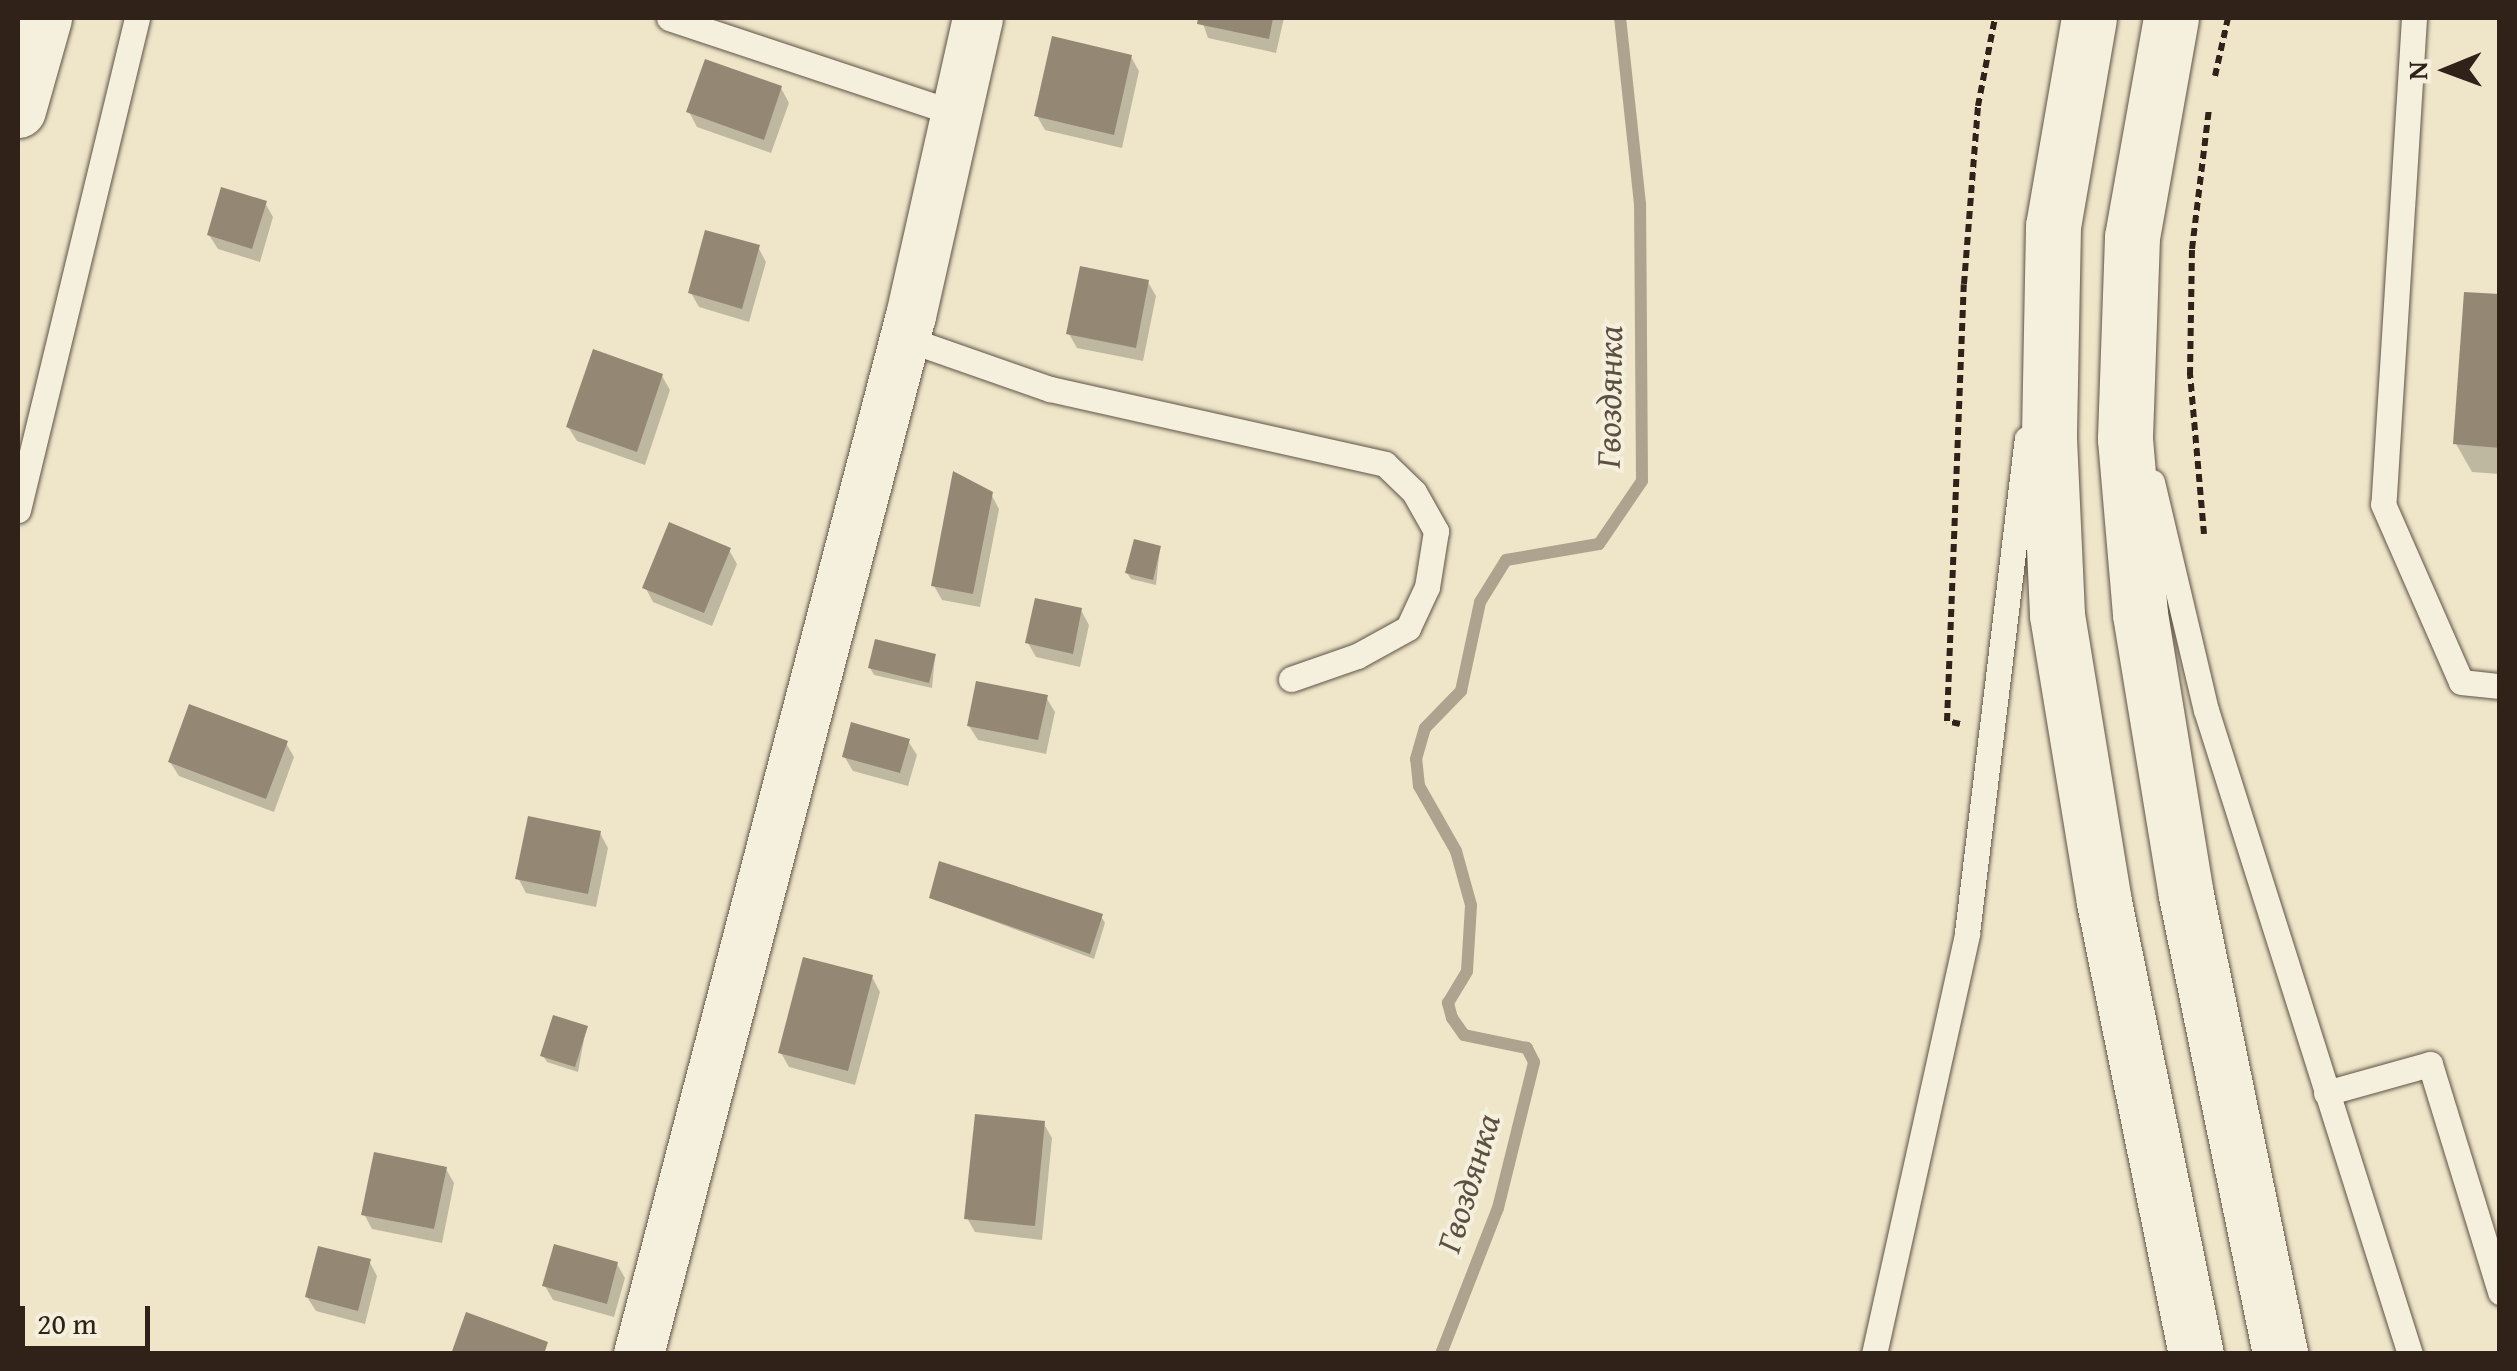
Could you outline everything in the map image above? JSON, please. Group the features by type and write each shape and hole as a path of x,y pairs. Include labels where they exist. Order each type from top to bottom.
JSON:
{"street":[{"path":"18,110 44,18"},
{"path":"639,1354 904,338 978,18"},
{"path":"2089,18 2053,226 2049,438 2057,614 2104,902 2196,1354"},
{"path":"2171,18 2132,237 2125,439 2140,614 2186,895 2280,1354"}],"lane":[{"path":"18,510 137,18"},
{"path":"668,18 954,113"},
{"path":"2414,18 2383,504 2461,682 2500,686"},
{"path":"1874,1354 1967,934 2053,226"},
{"path":"904,338 1050,389 1385,464 1414,492 1436,532 1426,587 1408,628 1357,656 1291,678"},
{"path":"2128,346 2206,710 2410,1354"},
{"path":"2326,1093 2430,1064 2500,1292"}],"building":[{"path":"1198,18 1273,18 1269,39 1197,24"},
{"path":"1052,36 1132,55 1114,135 1034,116"},
{"path":"705,59 782,86 764,140 686,112"},
{"path":"221,187 267,201 252,249 207,235"},
{"path":"705,230 760,245 742,309 688,293"},
{"path":"1080,266 1149,280 1136,348 1066,334"},
{"path":"2464,292 2500,294 2500,448 2453,444"},
{"path":"593,349 663,374 637,452 566,427"},
{"path":"953,471 993,492 973,594 931,586"},
{"path":"669,522 731,548 704,613 642,588"},
{"path":"1134,539 1161,546 1153,580 1125,573"},
{"path":"1035,598 1082,608 1073,654 1025,643"},
{"path":"875,639 936,654 929,683 868,668"},
{"path":"976,681 1048,695 1038,740 967,726"},
{"path":"189,704 288,741 266,799 168,762"},
{"path":"851,722 910,739 900,773 842,757"},
{"path":"528,816 601,831 588,894 515,879"},
{"path":"939,861 1103,914 1090,954 929,898"},
{"path":"803,957 873,975 848,1071 778,1053"},
{"path":"553,1015 588,1026 575,1067 540,1056"},
{"path":"975,1114 1045,1121 1035,1226 964,1219"},
{"path":"374,1152 447,1167 434,1229 361,1215"},
{"path":"554,1244 618,1262 607,1304 542,1286"},
{"path":"318,1246 371,1259 358,1311 305,1297"},
{"path":"466,1312 548,1342 544,1354 451,1354"}],"waterway":[{"name":"Гвоздянка","path":"1441,1354 1498,1208 1534,1062 1527,1048 1464,1035 1452,1018 1448,1003 1467,971 1471,905 1456,851 1419,786 1416,759 1425,728 1461,691 1480,602 1506,560 1599,544 1642,481 1640,204 1620,18"}]}
